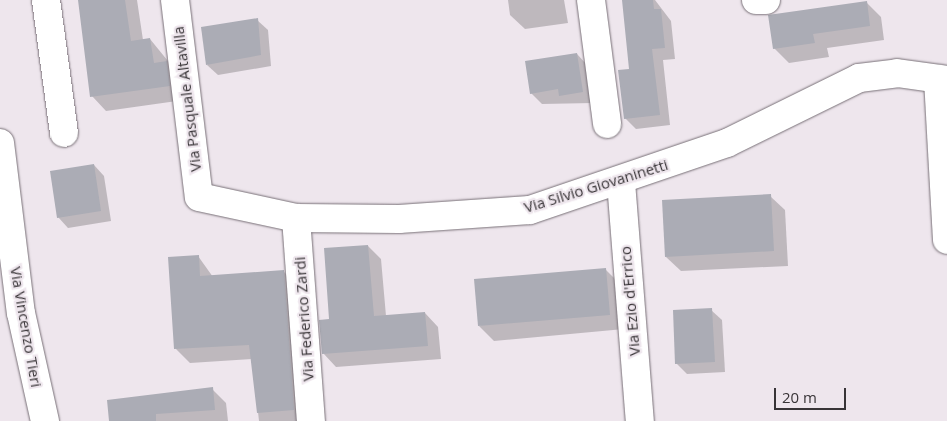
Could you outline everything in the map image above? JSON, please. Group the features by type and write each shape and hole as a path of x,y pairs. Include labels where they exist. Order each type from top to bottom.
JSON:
{"street":[{"path":"46,0 64,133"},
{"name":"Via Pasquale Altavilla","path":"175,0 199,197"},
{"path":"591,0 607,124"},
{"path":"756,0 766,0"},
{"name":"Via Silvio Giovaninetti","path":"199,197 296,218 399,219 530,210 621,182 727,143 859,78 897,73 942,80"},
{"path":"942,80 947,240"},
{"name":"Via Vincenzo Tieri","path":"0,143 20,313 45,421"},
{"name":"Via Ezio d'Errico","path":"621,182 640,421"},
{"name":"Via Federico Zardi","path":"296,218 311,421"}],"building":[{"path":"78,0 125,0 131,41 150,38 154,63 167,61 170,86 90,97"},
{"path":"622,0 653,0 654,9 661,9 665,48 652,49 660,115 624,119 618,70 629,69"},
{"path":"867,1 870,26 813,34 815,43 773,49 768,15"},
{"path":"258,18 261,55 206,65 201,27"},
{"path":"577,53 583,92 559,96 558,89 530,94 525,61"},
{"path":"94,164 101,211 57,218 50,171"},
{"path":"771,194 774,251 665,257 662,200"},
{"path":"368,245 374,316 425,312 428,346 322,354 319,320 329,319 324,248"},
{"path":"199,255 200,276 284,270 294,410 257,413 249,345 174,349 168,257"},
{"path":"606,268 610,315 478,326 474,279"},
{"path":"712,308 715,362 675,364 673,310"},
{"path":"213,387 215,410 156,414 156,421 109,421 107,400"}]}
